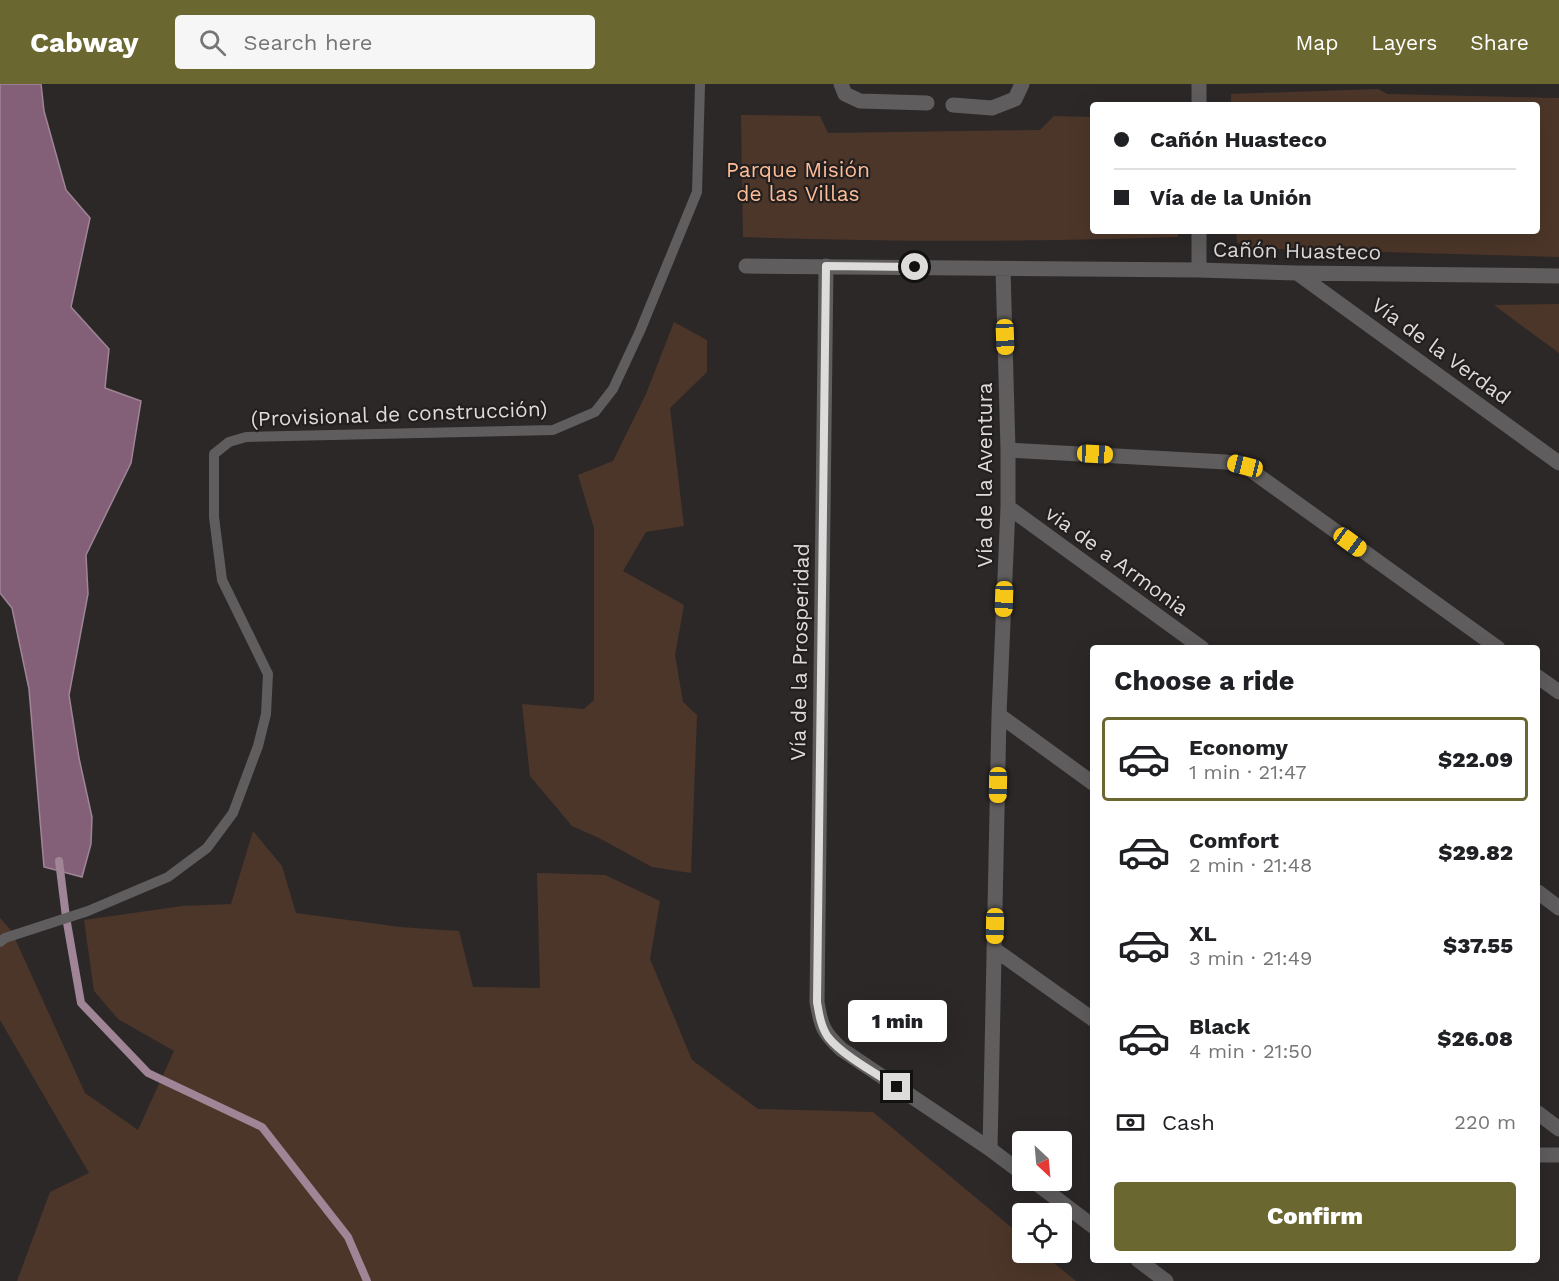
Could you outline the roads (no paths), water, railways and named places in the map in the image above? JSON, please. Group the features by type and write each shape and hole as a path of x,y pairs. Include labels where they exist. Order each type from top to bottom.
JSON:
{"street":[{"path":"953,105 992,108 1015,99 1022,84"},
{"path":"1198,84 1198,102"},
{"path":"843,89 860,101 927,103"},
{"path":"1199,234 1199,270"},
{"name":"Cañón Huasteco","path":"746,266 1559,276"},
{"name":"Vía de la Prosperidad","path":"826,266 817,1002 820,1019 827,1036 841,1049 990,1149"},
{"name":"Vía de la Aventura","path":"990,1149 999,714 1008,507 1003,268"},
{"name":"Vía de la Verdad","path":"1298,273 1559,464"},
{"path":"1008,450 1226,462 1245,466 1494,645"},
{"name":"via de a Armonia","path":"1008,507 1198,645"},
{"path":"1540,678 1559,692"},
{"path":"999,714 1090,781"},
{"path":"1540,894 1559,908"},
{"path":"994,949 1090,1017"},
{"path":"1540,1115 1559,1129"},
{"path":"990,1149 1012,1166"},
{"path":"1540,1155 1559,1155"},
{"path":"1047,1191 1090,1224"},
{"path":"1142,1263 1166,1281"}],"lane":[{"name":"(Provisional de construcción)","path":"0,942 4,938 88,911 168,876 207,848 234,813 258,746 266,714 268,674 222,580 214,517 214,454 229,442 246,437 553,430 595,412 613,389 640,332 697,192 700,84"}],"waterway":[{"path":"59,861 81,1003 148,1073 262,1127 348,1237 367,1281"}],"park label":[{"name":"Parque Misión de las Villas","path":"798,182"}]}
